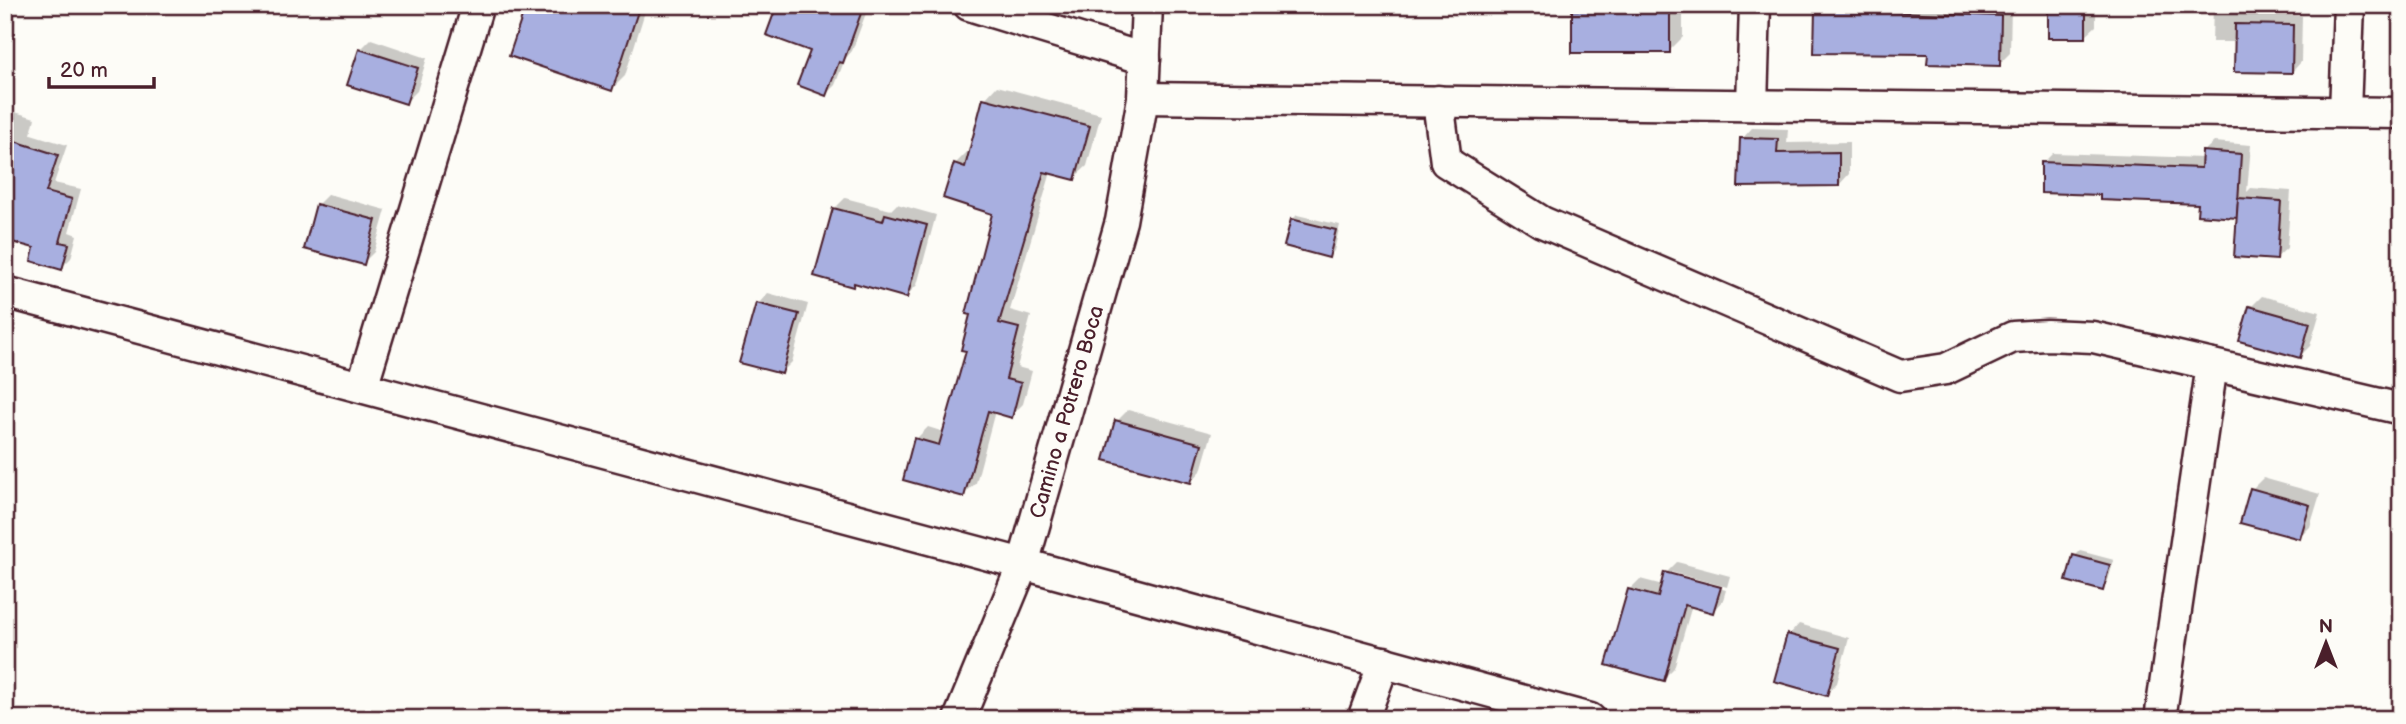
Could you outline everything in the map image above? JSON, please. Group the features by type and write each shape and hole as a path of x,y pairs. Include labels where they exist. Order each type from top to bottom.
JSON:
{"street":[{"path":"362,387 478,5"},
{"path":"969,5 1145,59"},
{"name":"Camino a Potrero Boca","path":"959,719 1023,564 1121,221 1143,98 1147,5"},
{"path":"1752,105 1755,5"},
{"path":"2345,112 2349,5"},
{"path":"1143,98 2401,113"},
{"path":"1438,101 1446,162 1542,222 1900,376 1946,369 2013,337 2093,337 2401,409"},
{"path":"5,292 1023,564 1590,719"},
{"path":"2160,719 2212,365"},
{"path":"1363,719 1384,662"}],"building":[{"path":"526,5 640,5 612,91 509,56"},
{"path":"777,5 864,5 843,63 839,62 826,96 797,85 810,51 766,35"},
{"path":"1604,5 1670,5 1670,53 1572,53 1572,10 1604,10"},
{"path":"2048,5 2086,5 2086,38 2048,38"},
{"path":"1815,9 2001,16 2000,66 1927,64 1928,54 1814,53"},
{"path":"2235,24 2293,25 2292,73 2234,72"},
{"path":"359,49 418,68 406,104 347,85"},
{"path":"983,98 1090,126 1075,180 1044,172 999,323 1019,328 1006,379 1021,383 1012,418 988,411 964,497 903,480 914,438 939,445 966,351 961,350 970,315 966,314 992,214 943,198 954,163 965,167"},
{"path":"5,138 58,155 46,192 72,199 60,242 69,244 62,270 31,261 34,248 5,240"},
{"path":"1740,138 1778,139 1777,153 1839,152 1839,186 1738,187"},
{"path":"2202,151 2241,154 2237,218 2197,215 2198,204 2100,200 2100,195 2041,193 2041,162 2201,168"},
{"path":"2238,198 2281,201 2277,260 2234,257"},
{"path":"316,204 376,220 364,265 304,249"},
{"path":"833,208 883,221 885,214 927,225 907,298 854,283 853,287 814,276"},
{"path":"1291,219 1336,230 1329,258 1284,246"},
{"path":"756,303 799,314 782,374 739,363"},
{"path":"2249,306 2310,323 2300,358 2239,341"},
{"path":"1115,420 1202,444 1191,483 1104,460"},
{"path":"2250,488 2310,505 2300,539 2240,523"},
{"path":"2073,555 2110,565 2103,591 2066,581"},
{"path":"1664,572 1721,587 1713,613 1685,605 1664,681 1606,665 1628,589 1658,597"},
{"path":"1787,634 1840,648 1827,696 1774,681"}]}
